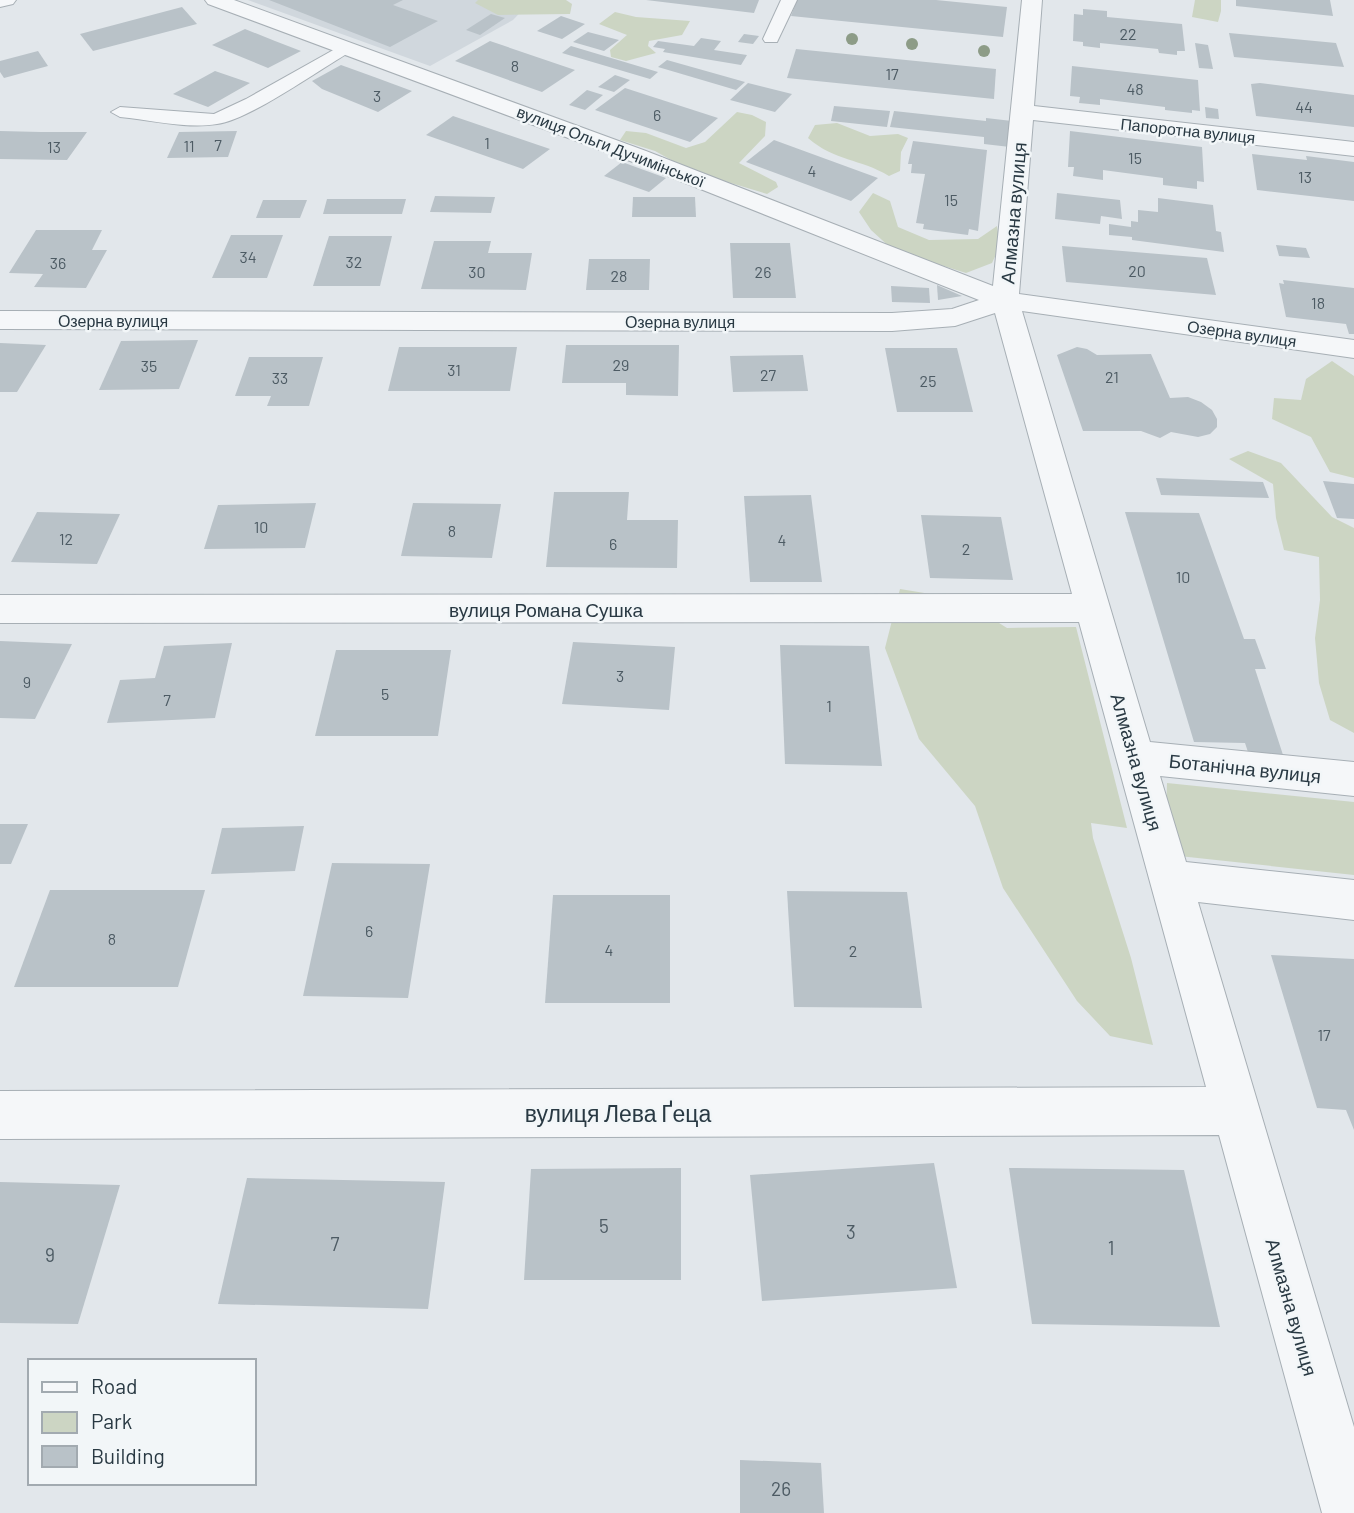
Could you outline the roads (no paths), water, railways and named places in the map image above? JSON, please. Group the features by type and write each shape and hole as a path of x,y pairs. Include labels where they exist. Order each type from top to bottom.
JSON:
{"street":[{"path":"0,1 6,0"},
{"name":"вулиця Ольги Дучимінської","path":"215,0 626,151 1005,300"},
{"name":"Алмазна вулиця","path":"1032,0 1005,300 1351,1513"},
{"name":"Папоротна вулиця","path":"1022,112 1354,149"},
{"name":"Озерна вулиця","path":"0,320 892,322 955,317 1005,300 1354,349"},
{"name":"вулиця Романа Сушка","path":"0,609 1093,608"},
{"name":"Ботанічна вулиця","path":"1135,757 1354,779"},
{"path":"1171,880 1354,900"},
{"name":"вулиця Лева Ґеца","path":"0,1115 1237,1111"}],"lane":[{"path":"772,39 789,0"},
{"path":"120,112 198,120 217,118 252,103 344,49"}]}
